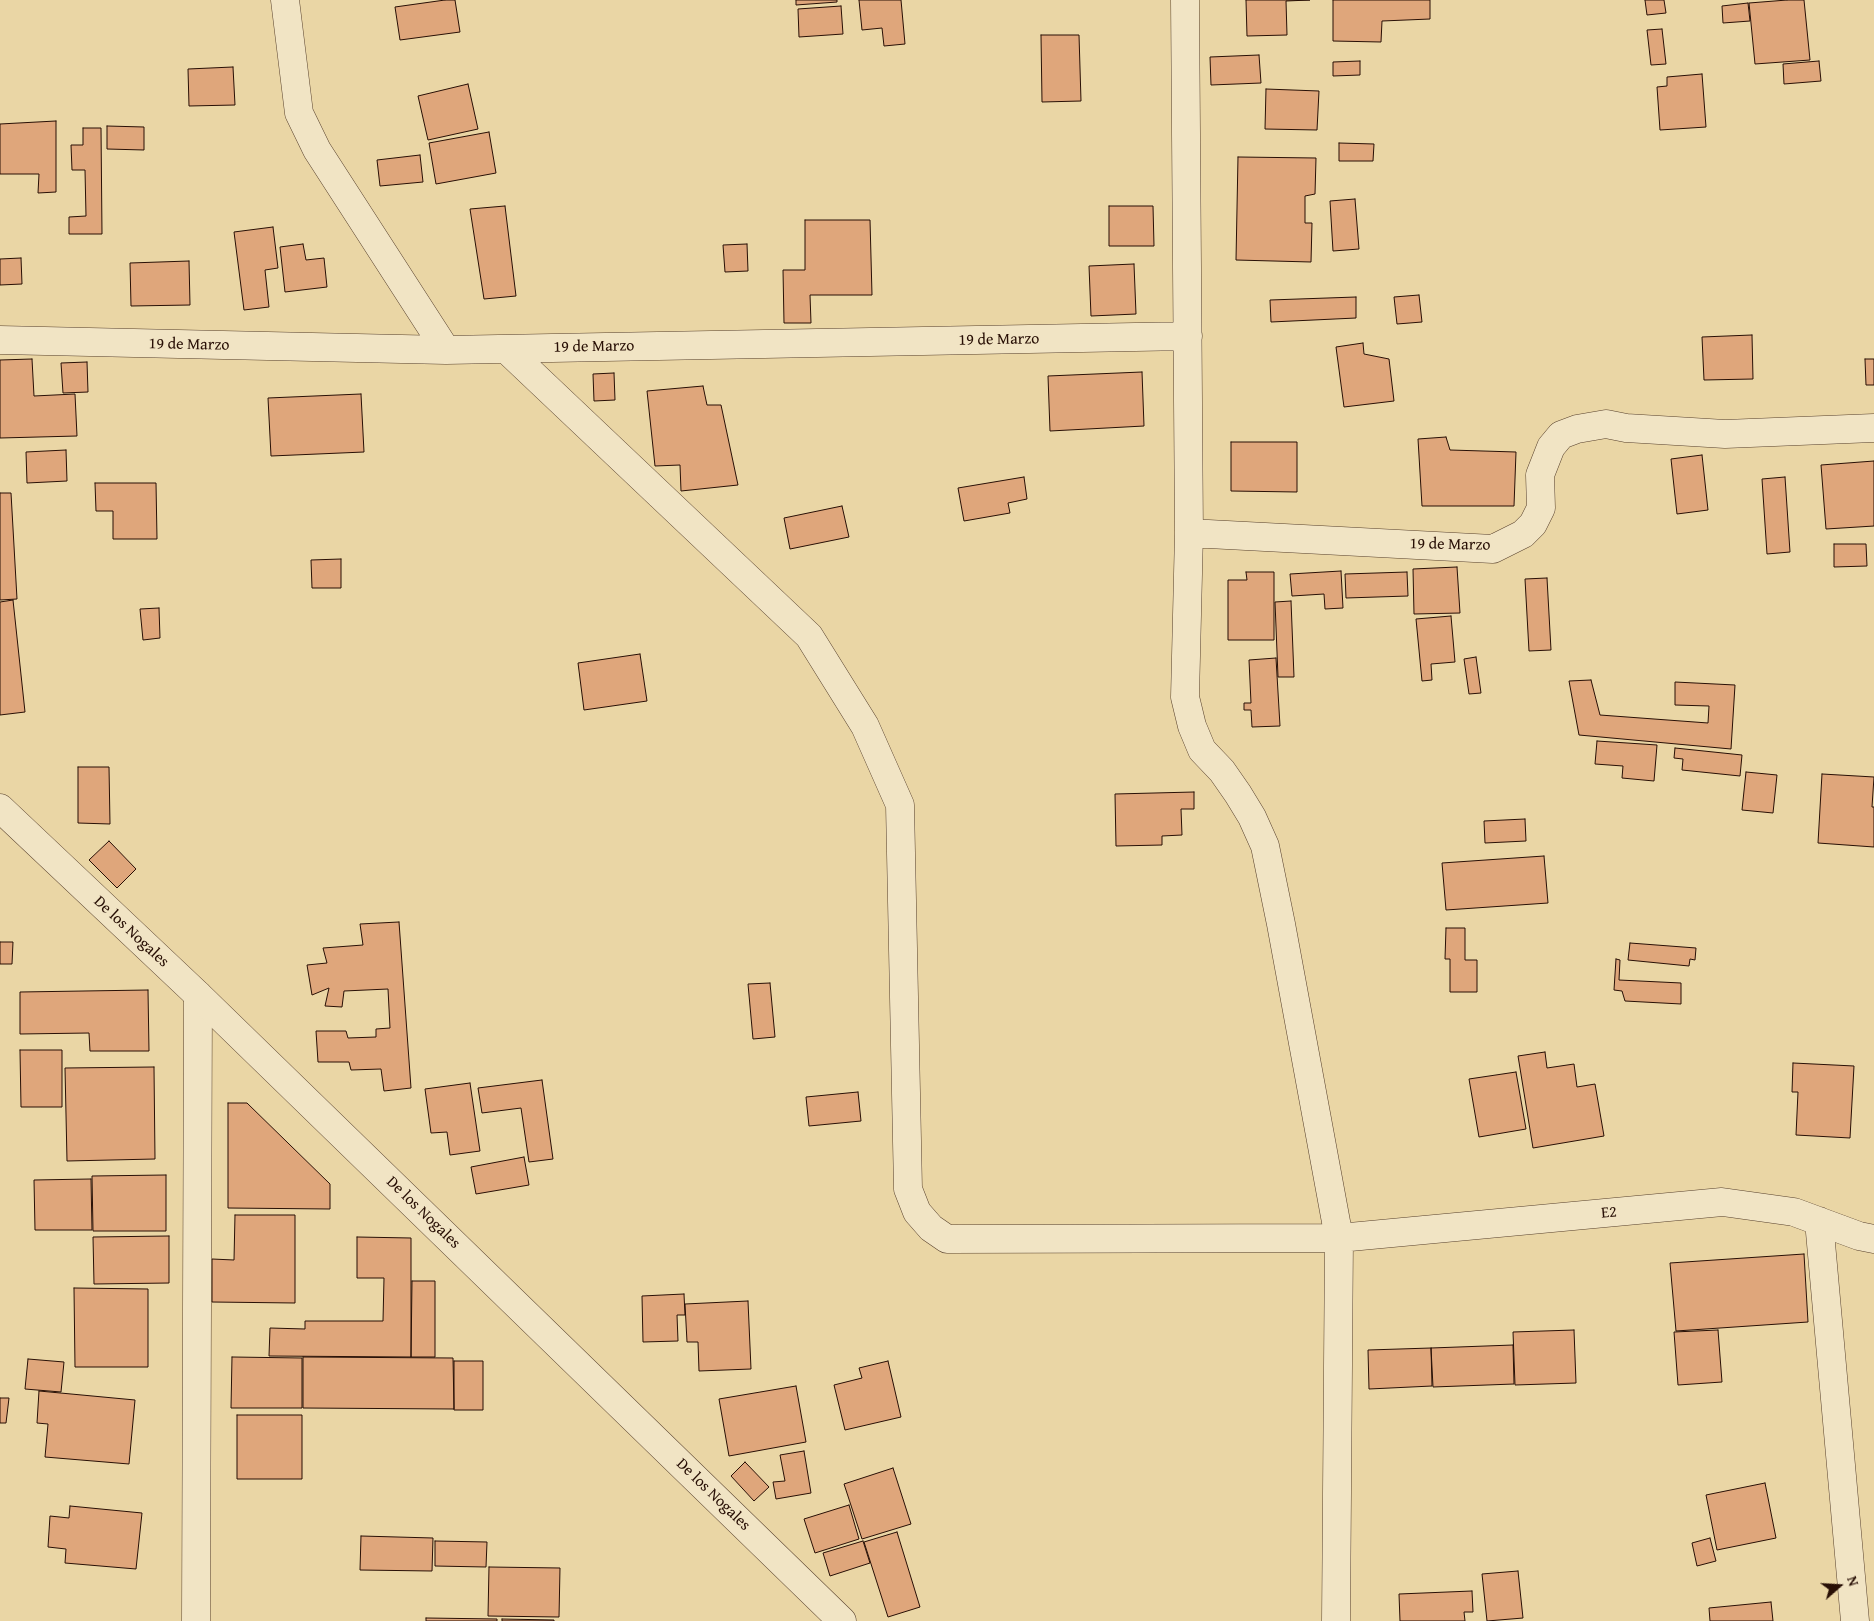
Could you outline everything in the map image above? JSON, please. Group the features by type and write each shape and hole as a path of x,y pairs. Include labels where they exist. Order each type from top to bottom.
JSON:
{"street":[{"path":"284,0 293,72 300,113 303,120 317,150 446,350"},
{"path":"1185,0 1189,533 1185,696 1192,726 1202,750 1222,771 1238,794 1252,817 1264,846 1281,924 1339,1238 1336,1621"},
{"name":"19 de Marzo","path":"0,340 446,350 1188,336"},
{"name":"E2","path":"506,349 809,636 865,726 900,805 908,1190 917,1212 931,1228 947,1239 1339,1238 1722,1202 1794,1212 1874,1239"},
{"name":"19 de Marzo","path":"1189,533 1493,549 1522,534 1533,524 1541,508 1540,475 1551,447 1561,435 1577,429 1606,424 1626,428 1725,434 1874,428"},
{"name":"De los Nogales","path":"0,808 198,995 842,1621"},
{"path":"196,1621 198,995"},
{"path":"1819,1221 1855,1621"}],"building":[{"path":"455,0 460,32 400,40 395,7"},
{"path":"796,0 837,0 837,2 796,5"},
{"path":"859,0 901,0 905,44 884,46 882,28 862,30"},
{"path":"1246,0 1310,0 1286,1 1287,35 1247,36"},
{"path":"1333,0 1430,0 1430,19 1382,21 1381,42 1333,41"},
{"path":"1645,0 1664,0 1666,13 1647,15"},
{"path":"1804,0 1810,60 1755,64 1749,3"},
{"path":"1748,3 1750,21 1723,23 1722,6"},
{"path":"841,6 843,34 799,37 798,9"},
{"path":"1662,29 1666,64 1651,65 1647,30"},
{"path":"1041,35 1079,35 1081,101 1042,102"},
{"path":"1259,55 1261,83 1211,85 1210,57"},
{"path":"1360,61 1360,75 1333,76 1333,62"},
{"path":"1819,61 1821,81 1784,84 1783,64"},
{"path":"233,67 235,105 189,106 188,69"},
{"path":"1702,74 1706,127 1660,130 1657,87 1667,86 1667,77"},
{"path":"468,84 478,129 428,140 418,96"},
{"path":"1266,89 1319,91 1317,130 1265,129"},
{"path":"56,121 56,192 38,193 39,174 0,174 0,124"},
{"path":"107,126 144,127 144,150 107,149"},
{"path":"83,128 101,128 102,234 69,234 69,217 86,216 85,170 72,170 71,145 83,145"},
{"path":"489,132 496,173 436,184 429,143"},
{"path":"1339,143 1374,144 1373,161 1339,161"},
{"path":"420,155 423,182 380,186 377,160"},
{"path":"1238,157 1316,158 1315,194 1305,196 1305,223 1312,223 1311,262 1236,260"},
{"path":"1355,199 1359,249 1333,251 1330,201"},
{"path":"505,206 516,296 484,299 470,209"},
{"path":"1109,206 1153,206 1154,246 1109,246"},
{"path":"805,220 870,220 872,295 810,295 811,323 784,323 783,270 805,270"},
{"path":"273,227 278,268 265,270 269,307 244,310 234,232"},
{"path":"303,244 306,260 324,258 327,287 285,292 280,247"},
{"path":"747,244 748,271 725,272 723,245"},
{"path":"21,258 22,284 0,285 0,259"},
{"path":"189,261 190,305 131,306 130,263"},
{"path":"1134,264 1136,314 1091,316 1089,266"},
{"path":"1419,295 1422,322 1397,324 1394,297"},
{"path":"1356,297 1356,318 1271,322 1270,300"},
{"path":"1752,335 1753,379 1704,380 1702,337"},
{"path":"1363,343 1364,354 1389,359 1394,401 1344,407 1336,347"},
{"path":"32,359 34,396 75,394 77,436 0,438 0,360"},
{"path":"1865,359 1874,359 1874,385 1866,385"},
{"path":"87,362 88,392 63,393 61,363"},
{"path":"1142,372 1144,426 1050,431 1048,376"},
{"path":"614,373 615,400 594,401 593,374"},
{"path":"703,386 707,405 721,405 738,485 681,491 680,465 655,466 647,391"},
{"path":"361,394 364,452 271,456 268,398"},
{"path":"1446,437 1450,450 1516,452 1514,506 1422,506 1418,439"},
{"path":"1231,442 1297,442 1297,492 1231,491"},
{"path":"66,450 67,481 27,483 26,452"},
{"path":"1702,455 1708,510 1677,514 1671,459"},
{"path":"1874,461 1874,526 1826,529 1821,465"},
{"path":"1024,477 1027,499 1008,503 1010,513 964,521 958,488"},
{"path":"1785,477 1790,552 1767,554 1762,479"},
{"path":"95,483 156,483 157,539 113,539 113,511 96,511"},
{"path":"0,493 11,493 17,599 0,600"},
{"path":"842,506 849,537 790,549 784,518"},
{"path":"1834,544 1866,544 1867,566 1834,567"},
{"path":"341,559 341,588 312,588 311,560"},
{"path":"1457,567 1460,613 1414,614 1413,569"},
{"path":"1341,571 1343,608 1325,609 1324,594 1292,596 1290,574"},
{"path":"1246,572 1274,572 1274,640 1228,640 1228,580 1247,580"},
{"path":"1407,572 1408,596 1346,598 1345,574"},
{"path":"1547,578 1551,650 1529,651 1525,579"},
{"path":"13,600 25,712 0,715 0,602"},
{"path":"1291,601 1294,677 1278,677 1275,602"},
{"path":"159,608 160,638 143,640 140,609"},
{"path":"1451,616 1455,662 1431,664 1432,680 1422,681 1416,619"},
{"path":"640,654 647,701 584,710 578,663"},
{"path":"1476,657 1481,693 1469,694 1464,659"},
{"path":"1276,658 1280,726 1252,727 1251,710 1244,710 1244,703 1251,703 1249,660"},
{"path":"1591,680 1600,715 1708,723 1709,706 1675,705 1675,682 1735,685 1731,749 1579,735 1569,681"},
{"path":"1597,741 1657,745 1654,781 1622,778 1623,766 1595,764"},
{"path":"1675,748 1742,755 1740,776 1682,770 1683,759 1674,758"},
{"path":"78,767 109,767 110,824 78,823"},
{"path":"1746,772 1777,775 1773,813 1742,810"},
{"path":"1822,774 1874,777 1872,807 1874,807 1874,847 1818,843"},
{"path":"1194,792 1194,809 1181,809 1182,835 1162,836 1162,845 1116,846 1115,794"},
{"path":"1525,819 1526,841 1485,843 1484,821"},
{"path":"109,841 136,869 117,888 89,860"},
{"path":"1544,856 1548,903 1446,910 1442,863"},
{"path":"399,922 411,1088 384,1091 381,1069 351,1070 349,1062 318,1062 316,1031 346,1031 348,1038 376,1037 376,1029 390,1028 388,989 344,991 342,1007 325,1006 329,988 312,995 307,965 327,963 323,948 363,945 360,924"},
{"path":"1446,928 1465,928 1465,960 1477,960 1477,992 1450,992 1450,959 1445,959"},
{"path":"0,942 13,942 12,964 0,964"},
{"path":"1630,943 1696,948 1695,960 1690,959 1689,966 1628,960"},
{"path":"1616,959 1620,960 1619,980 1681,983 1681,1004 1625,1001 1622,991 1614,990"},
{"path":"770,983 775,1037 753,1039 748,984"},
{"path":"148,990 149,1051 90,1051 89,1033 20,1034 20,992"},
{"path":"20,1050 62,1050 62,1107 21,1107"},
{"path":"1545,1052 1547,1068 1574,1064 1577,1087 1595,1084 1604,1136 1533,1148 1518,1056"},
{"path":"1793,1063 1854,1066 1850,1138 1796,1135 1798,1092 1792,1092"},
{"path":"154,1067 155,1159 67,1161 65,1068"},
{"path":"1516,1072 1526,1129 1479,1137 1469,1079"},
{"path":"542,1080 553,1159 529,1162 521,1108 482,1113 478,1088"},
{"path":"470,1083 480,1151 450,1155 447,1132 431,1133 425,1089"},
{"path":"858,1092 861,1121 809,1126 806,1097"},
{"path":"228,1103 247,1103 330,1184 330,1209 228,1208"},
{"path":"524,1157 529,1185 476,1194 471,1167"},
{"path":"166,1175 166,1231 93,1231 92,1176"},
{"path":"91,1179 92,1230 35,1230 34,1180"},
{"path":"235,1215 295,1215 295,1303 212,1302 212,1259 234,1260"},
{"path":"169,1236 169,1283 94,1284 93,1237"},
{"path":"357,1237 411,1238 411,1357 269,1356 270,1328 305,1329 305,1321 383,1321 384,1278 357,1278"},
{"path":"1804,1254 1808,1322 1676,1331 1670,1263"},
{"path":"412,1281 435,1281 435,1357 411,1357"},
{"path":"74,1288 148,1289 148,1367 75,1367"},
{"path":"684,1294 685,1315 677,1315 678,1341 643,1342 642,1296"},
{"path":"748,1301 751,1369 699,1371 698,1342 687,1342 685,1304"},
{"path":"1574,1330 1576,1383 1515,1385 1513,1332"},
{"path":"1718,1330 1722,1382 1678,1385 1674,1332"},
{"path":"1513,1345 1514,1384 1433,1387 1431,1348"},
{"path":"1431,1348 1432,1386 1369,1389 1368,1350"},
{"path":"232,1357 302,1358 302,1408 231,1408"},
{"path":"303,1357 453,1358 454,1409 303,1408"},
{"path":"28,1359 64,1362 61,1392 25,1389"},
{"path":"454,1361 483,1361 483,1410 454,1410"},
{"path":"888,1361 901,1417 845,1430 834,1385 862,1378 859,1368"},
{"path":"796,1386 806,1442 729,1456 719,1399"},
{"path":"39,1391 135,1400 129,1464 45,1457 48,1424 37,1423"},
{"path":"0,1398 9,1398 6,1423 0,1423"},
{"path":"237,1415 302,1415 302,1479 237,1479"},
{"path":"804,1451 811,1493 776,1499 773,1482 785,1481 780,1455"},
{"path":"745,1462 769,1487 754,1501 731,1476"},
{"path":"893,1468 911,1524 862,1539 844,1484"},
{"path":"1765,1483 1776,1538 1717,1550 1706,1495"},
{"path":"849,1505 859,1539 815,1553 804,1519"},
{"path":"70,1506 142,1513 136,1569 65,1563 66,1549 48,1547 50,1516 69,1518"},
{"path":"897,1532 920,1607 888,1617 864,1542"},
{"path":"361,1536 433,1538 432,1571 360,1570"},
{"path":"1710,1538 1716,1561 1697,1566 1692,1543"},
{"path":"435,1541 487,1542 486,1567 435,1566"},
{"path":"863,1541 870,1563 830,1576 823,1553"},
{"path":"489,1567 560,1568 559,1617 488,1616"},
{"path":"1518,1571 1523,1618 1487,1621 1482,1574"},
{"path":"1472,1591 1473,1612 1464,1612 1465,1621 1400,1621 1399,1594"},
{"path":"1771,1602 1773,1621 1710,1621 1709,1608"},
{"path":"426,1618 497,1619 497,1621 426,1621"},
{"path":"502,1619 554,1620 554,1621 502,1621"}]}
